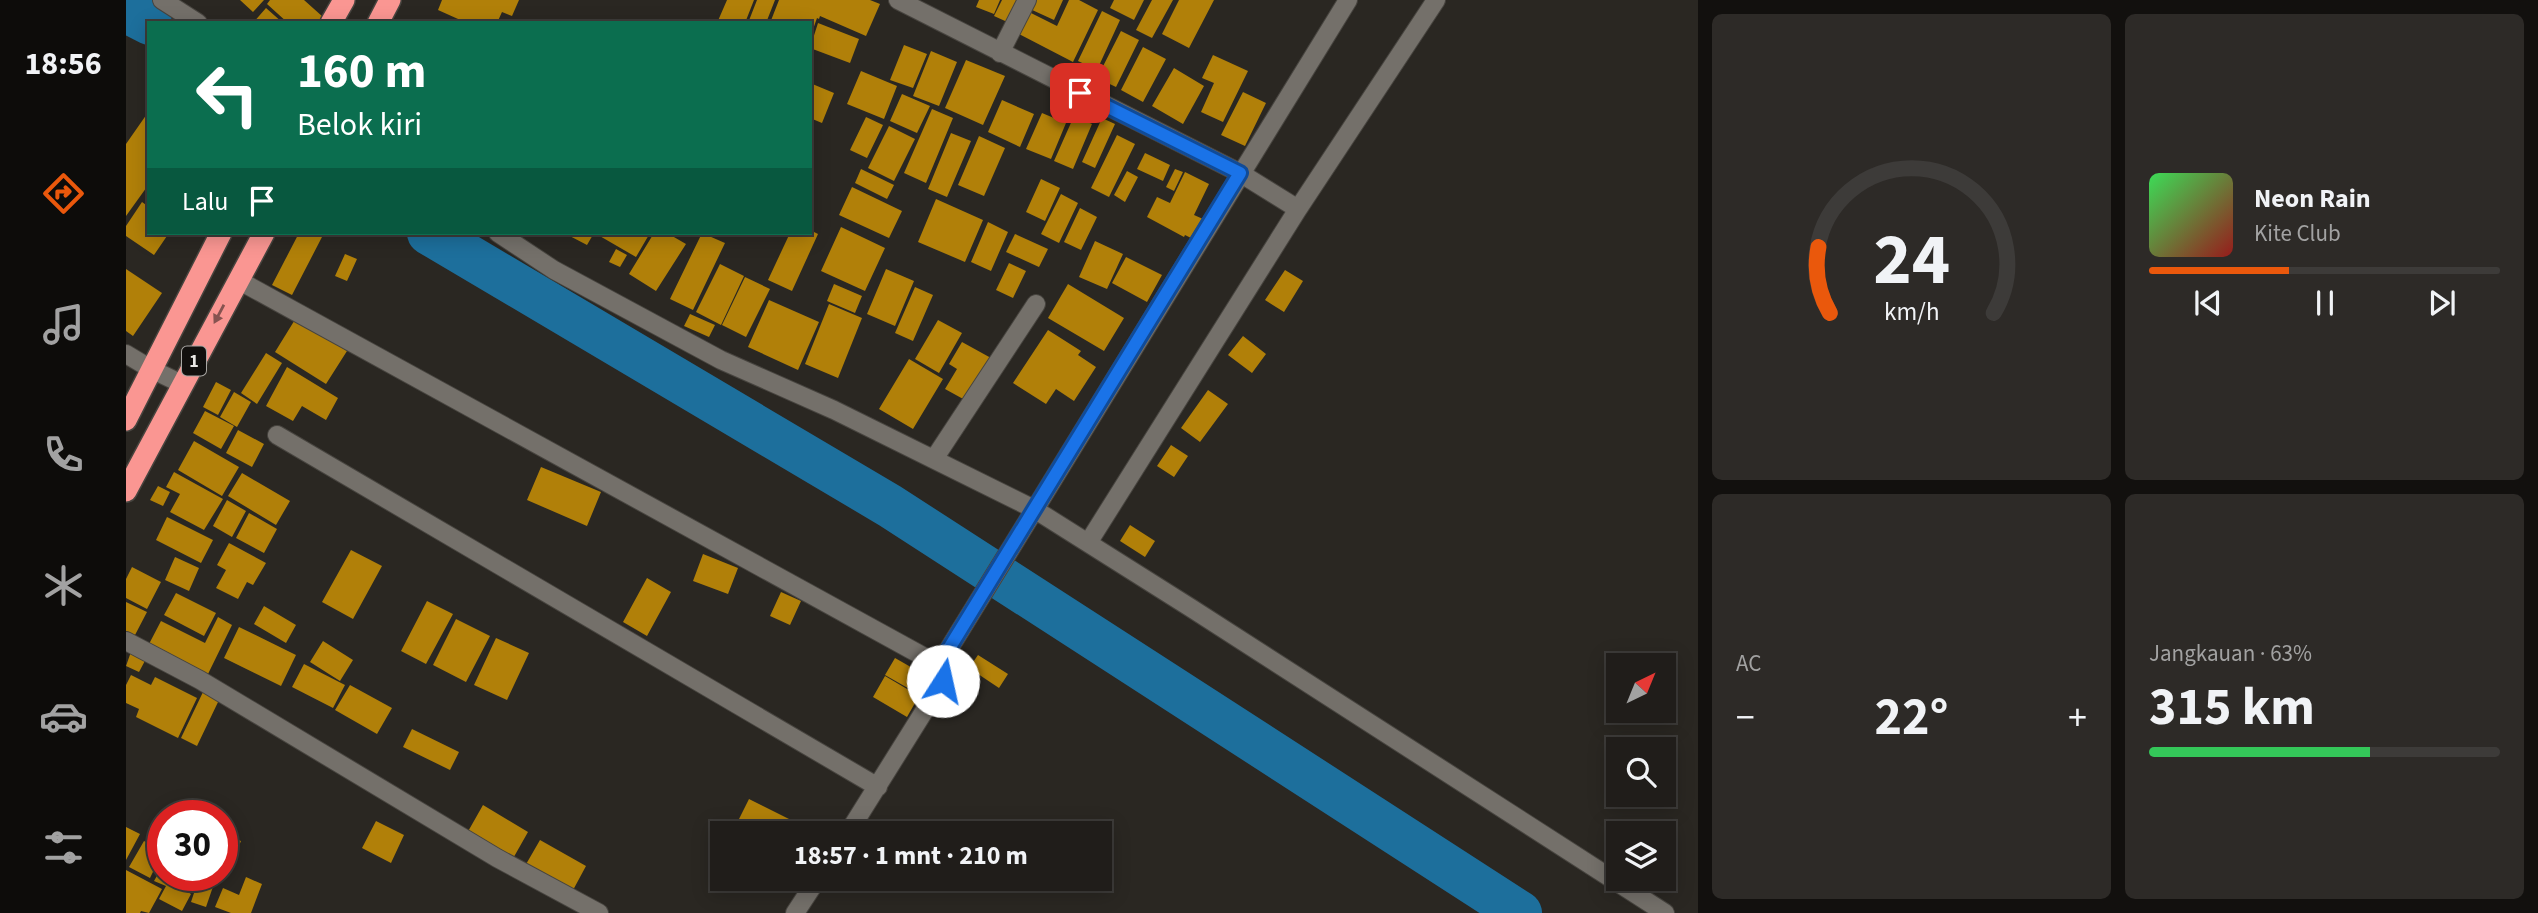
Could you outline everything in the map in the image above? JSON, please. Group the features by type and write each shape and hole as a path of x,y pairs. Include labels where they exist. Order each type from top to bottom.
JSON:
{"highway":[{"path":"332,21 344,0"},
{"path":"379,21 390,0"},
{"name":"1","path":"126,419 221,235"},
{"name":"1","path":"126,491 263,235"}],"street":[{"path":"162,0 195,21"},
{"path":"898,0 1240,173 1298,209"},
{"path":"1000,53 1027,0"},
{"path":"939,665 1348,0"},
{"path":"1088,543 1298,209 1436,0"},
{"path":"501,235 554,270 721,359 834,410 934,460 1030,515 1088,543 1665,913"},
{"path":"238,280 939,665 943,681 856,821"},
{"path":"934,460 1036,304"},
{"path":"126,354 182,384"},
{"path":"277,435 878,787"},
{"path":"126,641 200,680 497,858 599,913"},
{"path":"795,913 809,891"}],"building":[{"path":"240,0 264,0 253,12"},
{"path":"270,0 304,0 323,17 320,21 286,21 267,4"},
{"path":"442,0 519,0 512,16 502,12 498,21 463,21 438,10"},
{"path":"727,0 754,0 746,21 718,21"},
{"path":"757,0 775,0 767,21 749,21"},
{"path":"779,0 870,0 880,4 866,36 820,16 812,32 812,21 771,21"},
{"path":"979,0 1000,0 994,14 976,7"},
{"path":"1002,0 1026,0 1014,25 994,16"},
{"path":"1035,0 1063,0 1054,20 1030,9"},
{"path":"1069,0 1079,0 1098,10 1073,62 1019,34 1029,12 1057,26"},
{"path":"1114,0 1144,0 1134,20 1110,8"},
{"path":"1152,0 1173,0 1152,38 1136,30"},
{"path":"1179,0 1214,0 1189,48 1162,34"},
{"path":"266,8 281,21 255,21"},
{"path":"1102,11 1120,20 1097,70 1078,61"},
{"path":"818,23 859,39 850,63 812,49"},
{"path":"1121,31 1139,40 1116,87 1097,78"},
{"path":"904,45 927,54 913,88 890,80"},
{"path":"1143,47 1166,59 1143,102 1121,90"},
{"path":"931,51 957,62 939,106 913,96"},
{"path":"1213,55 1248,71 1223,122 1201,112 1214,83 1202,78"},
{"path":"966,60 1005,76 983,125 945,108"},
{"path":"1174,68 1204,86 1183,124 1152,106"},
{"path":"861,71 897,86 884,119 847,104"},
{"path":"812,84 834,93 822,123 812,119"},
{"path":"1243,92 1266,103 1245,146 1221,135"},
{"path":"902,94 930,106 917,133 890,121"},
{"path":"1002,100 1034,114 1020,147 988,132"},
{"path":"932,109 953,118 926,183 904,173"},
{"path":"1042,113 1066,123 1051,159 1026,149"},
{"path":"147,114 147,187 126,216 126,144"},
{"path":"1074,116 1092,124 1073,169 1054,161"},
{"path":"866,117 883,125 867,158 850,150"},
{"path":"1102,118 1115,124 1095,168 1082,162"},
{"path":"889,126 915,139 894,181 868,168"},
{"path":"951,133 971,141 947,197 928,189"},
{"path":"1117,135 1135,144 1109,197 1091,188"},
{"path":"979,136 1005,148 984,196 958,185"},
{"path":"1145,153 1170,165 1163,181 1137,169"},
{"path":"861,169 894,185 887,199 855,183"},
{"path":"1175,169 1183,172 1174,191 1166,187"},
{"path":"1127,171 1138,177 1125,202 1114,195"},
{"path":"1185,172 1209,184 1194,215 1203,219 1193,239 1147,217 1157,197 1170,203"},
{"path":"1041,179 1060,188 1045,221 1026,212"},
{"path":"852,187 902,211 889,238 839,215"},
{"path":"1061,194 1078,203 1059,243 1041,234"},
{"path":"936,199 983,220 965,262 918,242"},
{"path":"142,202 147,206 147,235 168,235 154,255 126,236 126,226"},
{"path":"1080,208 1097,217 1081,250 1064,242"},
{"path":"988,222 1008,232 991,271 971,262"},
{"path":"841,227 885,248 865,291 821,271"},
{"path":"812,231 818,234 792,291 768,280 789,235 812,235"},
{"path":"1015,234 1048,249 1039,267 1006,252"},
{"path":"298,235 322,237 292,295 272,285"},
{"path":"568,235 593,235 587,245"},
{"path":"598,235 649,235 636,257"},
{"path":"653,235 670,235 686,244 656,291 629,274"},
{"path":"701,235 725,243 693,310 670,299"},
{"path":"1095,241 1123,254 1107,289 1079,277"},
{"path":"616,249 627,255 620,267 609,262"},
{"path":"345,254 357,259 347,281 335,276"},
{"path":"1126,257 1162,275 1147,302 1112,283"},
{"path":"1009,263 1026,271 1013,298 996,290"},
{"path":"720,264 744,276 721,325 696,312"},
{"path":"126,269 162,293 133,336 126,331"},
{"path":"886,269 914,281 895,326 867,314"},
{"path":"1285,270 1303,281 1284,312 1265,300"},
{"path":"745,277 770,289 746,337 722,325"},
{"path":"834,284 862,296 855,313 827,301"},
{"path":"1068,284 1124,318 1104,351 1048,318"},
{"path":"915,287 933,295 913,341 895,333"},
{"path":"769,300 819,322 798,370 748,347"},
{"path":"829,304 862,318 838,378 805,364"},
{"path":"690,314 715,325 709,337 684,326"},
{"path":"296,318 347,351 326,384 275,352"},
{"path":"938,320 962,333 939,373 915,359"},
{"path":"1048,330 1081,351 1078,355 1096,367 1074,401 1056,389 1046,404 1013,383"},
{"path":"1243,336 1266,354 1252,373 1228,355"},
{"path":"962,342 991,358 965,400 945,389 957,369 949,364"},
{"path":"266,353 282,363 257,404 241,393"},
{"path":"909,359 943,379 913,429 879,409"},
{"path":"287,367 338,398 326,420 302,406 293,421 266,406"},
{"path":"216,382 231,390 218,415 203,407"},
{"path":"1208,390 1228,404 1200,442 1181,428"},
{"path":"234,392 251,402 237,427 220,417"},
{"path":"205,411 234,426 221,449 193,433"},
{"path":"238,430 264,444 252,467 226,453"},
{"path":"194,441 239,467 222,496 178,470"},
{"path":"1171,445 1188,456 1174,477 1157,466"},
{"path":"541,467 601,492 587,526 527,500"},
{"path":"174,472 223,499 204,530 170,512 180,494 166,487"},
{"path":"242,473 290,501 276,525 228,496"},
{"path":"158,486 170,492 163,506 150,500"},
{"path":"227,500 246,511 232,537 213,526"},
{"path":"249,513 277,529 264,553 236,538"},
{"path":"167,517 213,540 201,563 156,540"},
{"path":"1130,525 1155,541 1145,557 1120,541"},
{"path":"229,543 266,563 253,585 247,582 238,599 216,588 226,570 217,565"},
{"path":"351,550 382,566 353,619 322,602"},
{"path":"703,554 738,568 728,594 693,581"},
{"path":"175,557 199,568 189,591 165,580"},
{"path":"132,567 161,582 147,609 126,598 126,579"},
{"path":"647,578 671,592 647,636 623,622"},
{"path":"781,592 801,601 790,625 770,616"},
{"path":"176,593 216,613 204,636 164,615"},
{"path":"427,601 453,614 426,664 401,651"},
{"path":"126,602 147,612 135,635 126,631"},
{"path":"264,606 296,625 286,643 254,624"},
{"path":"218,617 232,625 208,674 149,644 161,621 205,643"},
{"path":"456,619 490,636 466,682 433,665"},
{"path":"239,627 296,655 281,686 224,658"},
{"path":"496,638 529,653 507,700 474,685"},
{"path":"323,641 353,660 340,681 310,662"},
{"path":"132,649 147,657 139,672 126,666"},
{"path":"978,655 1008,674 999,688 969,668"},
{"path":"895,658 930,678 920,695 885,675"},
{"path":"304,664 345,685 333,708 292,687"},
{"path":"131,675 151,685 155,677 197,698 178,738 136,717 139,709 126,703 126,685"},
{"path":"885,676 919,696 907,717 873,697"},
{"path":"350,685 392,708 377,734 335,710"},
{"path":"203,692 219,700 197,746 181,738"},
{"path":"412,729 459,752 450,770 403,747"},
{"path":"749,799 793,821 738,821"},
{"path":"483,805 528,832 511,862 466,835"},
{"path":"376,821 404,835 391,863 362,848"},
{"path":"126,827 140,834 126,860"},
{"path":"540,840 586,866 572,892 525,866"},
{"path":"144,841 147,843 147,876 129,867"},
{"path":"126,870 147,881 147,891 161,891 149,913 126,913"},
{"path":"246,877 262,884 251,913 231,913 215,907 222,891 239,895"},
{"path":"163,891 186,891 191,894 182,911 159,899"},
{"path":"195,891 212,891 206,907 191,902"}],"waterway":[{"path":"126,11 147,22"},
{"path":"432,235 890,506 1520,913"}],"route":[{"path":"943,681 939,665 1240,173 1080,93"}]}
